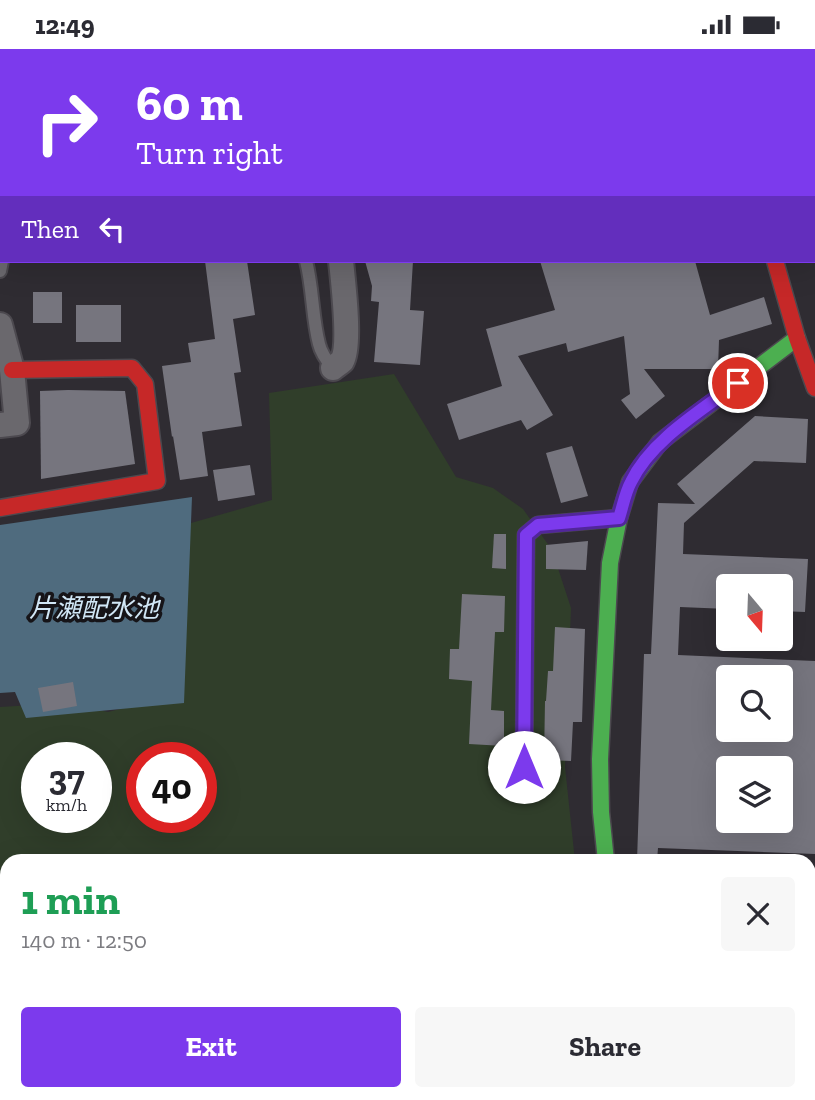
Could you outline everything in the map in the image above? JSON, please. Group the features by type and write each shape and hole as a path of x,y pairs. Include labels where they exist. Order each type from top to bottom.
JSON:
{"street":[{"path":"333,368 341,362 345,351 345,299 341,263"},
{"path":"776,263 797,338 815,388"},
{"path":"0,325 12,370 17,423 0,425"},
{"path":"605,854 600,759 610,563 630,482 660,442 797,338"},
{"path":"0,508 157,481 145,384 132,368 12,370"},
{"path":"524,767 526,535 538,525 619,518"}],"lane":[{"path":"306,263 319,347 333,368"}],"green space":[{"path":"394,374 456,477 493,488 523,509 552,550 571,608 565,767 574,854 0,854 0,707 67,703 108,712 164,698 177,527 272,500 269,393"}],"water":[{"name":"片瀬配水池","path":"192,497 184,703 26,718 15,692 0,693 0,525"}],"building":[{"path":"205,263 247,263 255,315 233,319 241,372 234,373 242,426 202,432 208,476 180,480 162,366 191,362 188,343 215,339"},
{"path":"366,263 413,263 410,310 424,311 420,365 374,362 379,302 371,301 372,286"},
{"path":"541,263 696,263 710,315 764,297 772,324 719,340 718,369 644,369 665,396 636,419 621,400 630,394 624,336 568,352 566,343 518,356 553,415 527,430 521,420 459,440 447,404 502,386 486,329 555,310"},
{"path":"33,292 62,292 62,323 33,323"},
{"path":"76,305 121,305 121,342 76,342"},
{"path":"40,391 125,391 135,464 41,479"},
{"path":"755,416 808,419 806,463 754,461 684,523 683,554 808,559 805,612 793,612 793,574 716,574 716,608 680,607 678,655 815,661 815,854 658,848 658,854 637,854 644,654 651,654 658,503 695,504 677,484"},
{"path":"572,446 588,496 561,503 546,453"},
{"path":"250,465 255,495 218,501 213,470"},
{"path":"494,534 506,534 506,569 492,568"},
{"path":"588,541 586,570 546,569 546,545"},
{"path":"462,594 505,596 504,632 495,632 491,710 504,711 504,746 469,744 472,681 449,679 450,649 459,649"},
{"path":"555,627 585,629 582,722 573,722 571,761 544,760 545,701 548,671 553,671"},
{"path":"73,682 77,706 43,712 38,688"}],"traffic: fast":[{"path":"605,854 600,759 610,563 630,482 660,442 797,338"}],"traffic: jam":[{"path":"776,263 797,338 815,388"},
{"path":"0,508 157,481 145,384 132,368 12,370"},
{"path":"524,767 526,535 538,525 619,518"}],"route":[{"path":"524,767 526,535 538,525 619,518 630,482 660,442 738,383"}]}
